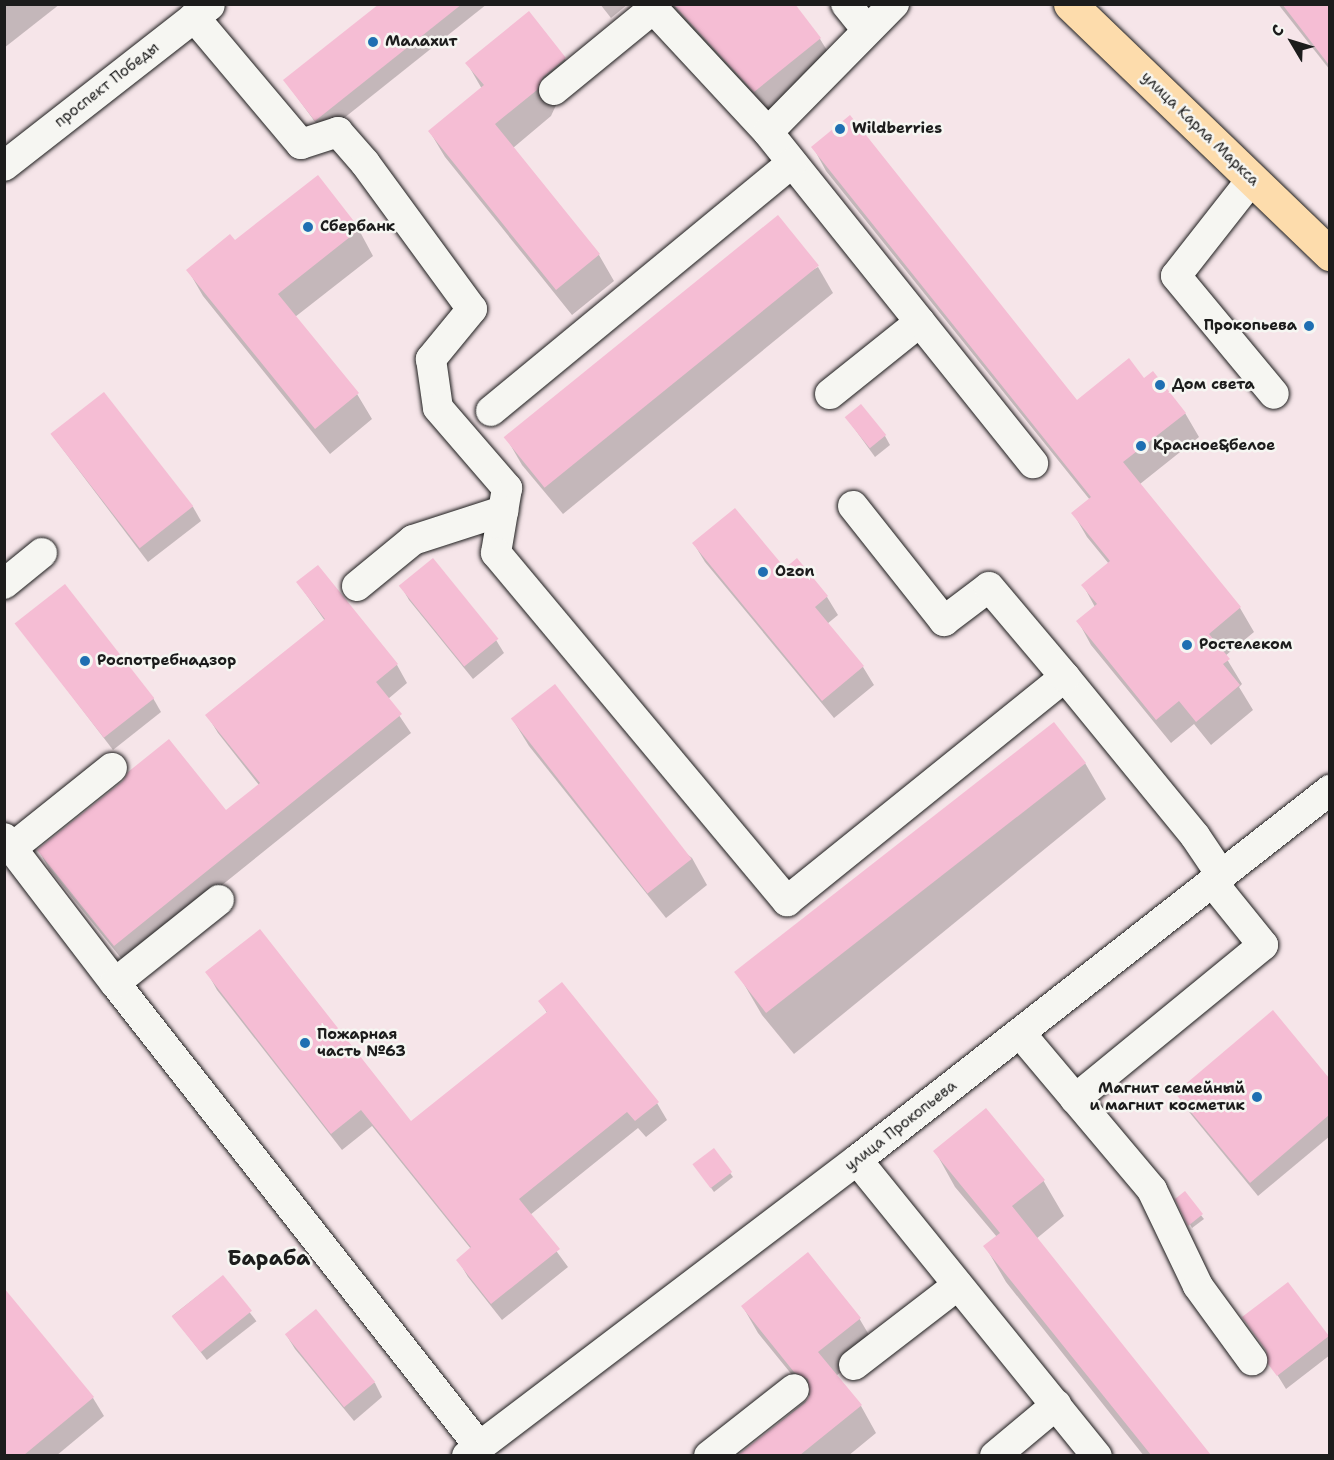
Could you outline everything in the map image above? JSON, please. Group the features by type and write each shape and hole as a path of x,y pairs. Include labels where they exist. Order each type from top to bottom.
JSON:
{"main road":[{"name":"улица Карла Маркса","path":"1070,4 1329,254"}],"street":[{"path":"846,4 867,30"},
{"path":"768,132 894,4"},
{"path":"554,90 651,7 768,132 1033,463"},
{"path":"202,11 301,144 339,132 365,163 472,309 432,359 438,408 507,488 496,553 787,901 1065,677"},
{"name":"проспект Победы","path":"4,166 202,11"},
{"path":"491,411 792,163"},
{"path":"1252,179 1176,276 1274,394"},
{"path":"830,394 920,322"},
{"path":"853,506 944,621 989,587 1195,836 1217,880 1263,945 1075,1099"},
{"path":"357,586 413,540 503,512"},
{"path":"4,584 42,553"},
{"path":"112,768 8,843 473,1451"},
{"name":"улица Прокопьева","path":"473,1451 857,1160 1329,790"},
{"path":"115,983 219,900"},
{"path":"1020,1033 1152,1190 1198,1286 1252,1360"},
{"path":"857,1160 1097,1455"},
{"path":"854,1365 958,1285"},
{"path":"709,1455 794,1389"},
{"path":"995,1455 1056,1405"}],"building":[{"name":"Малахит","path":"379,4 462,4 315,121 283,80"},
{"path":"673,4 795,4 821,38 754,92"},
{"path":"1282,4 1329,4 1329,65"},
{"path":"529,11 566,58 543,77 537,90 495,124 600,254 556,290 428,131 484,85 465,63"},
{"path":"850,115 1077,400 1129,358 1144,378 1153,371 1186,413 1123,462 1241,607 1209,634 1230,659 1223,664 1240,685 1196,722 1179,701 1156,720 1076,621 1097,604 1081,585 1110,561 1071,513 1091,497 811,147"},
{"path":"318,175 360,229 278,294 359,393 315,429 186,270 230,234 235,240"},
{"path":"778,215 819,266 545,488 504,437"},
{"path":"104,392 193,506 140,548 50,434"},
{"path":"861,404 886,435 870,448 845,417"},
{"path":"735,508 785,568 797,558 828,596 815,607 864,666 822,701 692,543"},
{"path":"433,558 498,639 464,667 399,586"},
{"path":"318,565 398,664 376,682 402,714 114,946 37,850 123,781 128,772 169,739 226,810 260,783 205,715 325,619 296,582"},
{"name":"Роспотребнадзор","path":"65,584 154,698 104,738 15,623"},
{"path":"555,684 692,859 648,893 511,718"},
{"path":"1054,722 1086,763 766,1013 734,972"},
{"path":"260,929 411,1121 547,1012 538,1001 562,982 659,1102 635,1121 627,1112 519,1199 560,1249 491,1304 456,1260 471,1247 361,1110 331,1134 205,972"},
{"path":"1273,1010 1329,1078 1329,1115 1250,1183 1175,1093"},
{"path":"986,1108 1045,1180 1012,1206 1211,1455 1151,1455 983,1246 1000,1233 933,1151"},
{"path":"714,1148 732,1172 710,1188 692,1164"},
{"path":"1185,1191 1203,1214 1188,1226 1175,1199"},
{"path":"808,1252 861,1318 818,1352 862,1405 800,1455 738,1455 805,1403 810,1395 808,1379 794,1372 741,1306"},
{"path":"223,1275 252,1311 201,1352 172,1317"},
{"path":"1288,1282 1329,1336 1277,1376 1268,1364 1266,1350 1242,1317"},
{"path":"4,1288 94,1397 24,1455 4,1455"},
{"path":"316,1309 375,1382 344,1407 285,1334"}],"place":[{"name":"Малахит","path":"373,42"},
{"name":"Wildberries","path":"840,129"},
{"name":"Сбербанк","path":"308,227"},
{"name":"Прокопьева","path":"1309,326"},
{"name":"Дом света","path":"1160,385"},
{"name":"Красное&белое","path":"1141,446"},
{"name":"Ozon","path":"763,572"},
{"name":"Ростелеком","path":"1187,645"},
{"name":"Роспотребнадзор","path":"85,661"},
{"name":"Пожарная часть №63","path":"305,1043"},
{"name":"Магнит семейный и магнит косметик","path":"1257,1097"}],"district":[{"name":"Бараба","path":"269,1258"}]}
